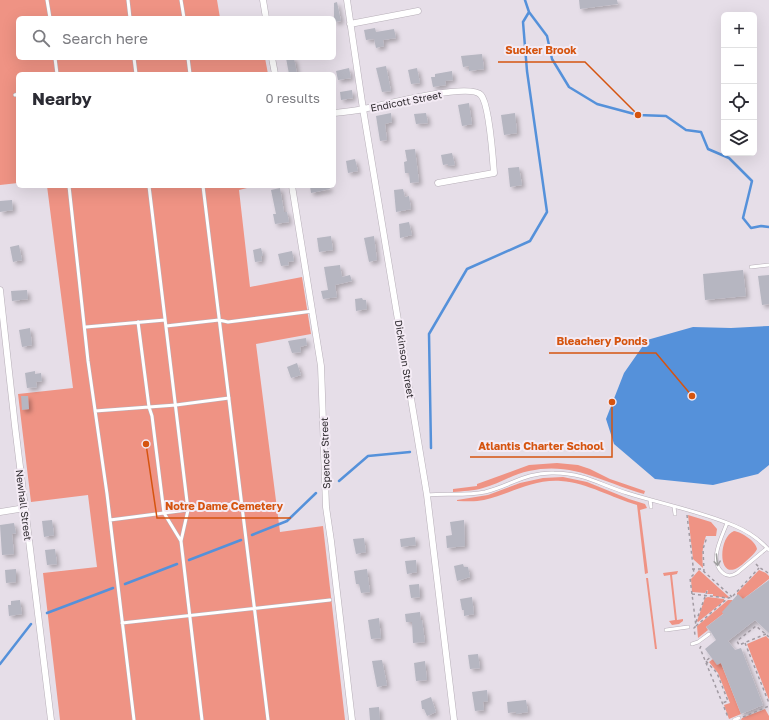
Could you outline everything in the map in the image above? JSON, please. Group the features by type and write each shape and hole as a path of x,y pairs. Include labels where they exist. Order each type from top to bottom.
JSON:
{"street":[{"path":"263,0 266,16"},
{"name":"Dickinson Street","path":"347,0 363,109 427,495 454,720"},
{"path":"350,24 418,11"},
{"path":"272,60 275,72"},
{"name":"Endicott Street","path":"336,113 363,109 420,96 460,91 478,93 482,97 486,110 494,173 438,183"},
{"name":"Spencer Street","path":"292,188 321,366 326,507 352,720"},
{"name":"Newhall Street","path":"0,290 51,720"},
{"path":"0,512 25,508"}],"lane":[{"path":"48,0 50,16"},
{"path":"128,0 130,16"},
{"path":"181,0 184,16"},
{"path":"55,60 56,72"},
{"path":"134,60 136,72"},
{"path":"188,60 190,72"},
{"path":"69,188 86,327 88,360 110,520 134,720"},
{"path":"149,188 188,510 181,541 202,720"},
{"path":"203,188 268,720"},
{"path":"751,267 769,265"},
{"path":"166,326 219,320 228,322 313,311"},
{"path":"86,327 165,320"},
{"path":"138,322 164,513 181,541"},
{"path":"95,411 176,405 229,398"},
{"path":"427,495 456,495 482,492 529,475 555,473 580,476 625,493 727,523 744,530 768,549 732,576 725,574 718,567 717,553 727,523"},
{"path":"650,500 651,507"},
{"path":"110,520 241,503"},
{"path":"674,507 675,514"},
{"path":"122,624 330,600"},
{"path":"666,630 688,627"},
{"path":"692,644 698,642 709,634"},
{"path":"734,720 739,718"}],"path":[{"path":"687,515 694,574 690,578 695,635"},
{"path":"704,572 703,556 706,537"},
{"path":"756,564 759,568 769,574"},
{"path":"692,594 728,598 732,597 759,568"},
{"path":"693,569 701,569 732,597"},
{"path":"695,625 707,591"},
{"path":"695,625 728,598"},
{"path":"766,634 738,645 737,641 756,626 766,634 769,637"},
{"path":"746,643 769,703"},
{"path":"702,646 700,648 702,657 717,673 728,701 722,703"},
{"path":"706,661 711,657"},
{"path":"706,661 728,717"},
{"path":"739,718 769,706"}],"shaded area":[{"path":"0,0 217,0 220,16 16,16 16,60 265,60 268,72 16,72 16,183 0,185"},
{"path":"47,188 247,188 239,190 250,287 302,277 311,334 256,344 280,532 323,526 345,720 60,720 43,573 97,567 88,495 31,502 18,394 73,388"},
{"path":"557,463 578,465 590,469 610,479 645,491 644,494 588,475 560,469 545,469 523,472 480,489 453,492 453,489 477,486 477,484 529,465"},
{"path":"563,477 587,482 645,504 647,508 640,510 648,573 645,574 637,505 581,485 561,481 541,482 484,500 457,501 488,495 520,483 543,478"},
{"path":"688,515 711,522 717,529 716,536 706,536 702,559 703,568 693,559"},
{"path":"734,531 748,537 757,549 744,563 735,569 729,569 724,565 722,559 723,550 728,535"},
{"path":"699,570 729,597 713,596 713,594 707,594 707,590 705,593 692,592 691,579"},
{"path":"759,570 766,573 769,576 769,579 742,600 737,593"},
{"path":"678,571 677,574 672,575 677,620 683,619 683,621 679,624 672,625 669,621 675,620 670,575 664,576 663,573"},
{"path":"646,578 648,578 657,649 655,649"},
{"path":"705,598 724,599 724,601 698,622 697,621"},
{"path":"728,600 732,600 736,604 706,627 708,630 698,638 697,626"},
{"path":"766,636 769,639 769,700 747,644"},
{"path":"713,659 721,663 741,714 729,719 724,705 730,703 718,673 709,662"},
{"path":"765,709 769,716 769,720 741,720 742,718"}],"water":[{"path":"769,326 769,465 758,474 713,485 655,479 614,444 606,419 624,373 647,340 693,327 731,328"}],"building":[{"path":"579,0 617,0 618,4 580,9"},
{"path":"337,2 341,21 336,22 336,16 334,16 334,3"},
{"path":"375,28 376,32 394,29 396,38 383,40 384,46 376,48 374,39 366,40 364,30"},
{"path":"482,54 484,69 469,71 469,66 463,67 461,56"},
{"path":"286,60 294,60 297,72 289,72"},
{"path":"386,66 391,91 382,92 376,68"},
{"path":"349,68 351,78 338,80 336,71"},
{"path":"417,68 420,83 411,84 408,70"},
{"path":"452,71 453,80 445,81 446,85 433,87 431,77 435,77 435,74"},
{"path":"352,90 353,98 341,100 340,92"},
{"path":"469,103 472,124 462,126 458,105"},
{"path":"391,113 392,122 385,124 387,140 380,141 376,116"},
{"path":"426,113 428,123 416,124 414,114"},
{"path":"515,113 517,133 504,135 501,115"},
{"path":"415,149 419,182 410,183 409,173 405,173 404,162 407,161 405,150"},
{"path":"452,153 455,165 443,165 441,155"},
{"path":"355,159 358,171 348,173 346,161"},
{"path":"519,167 522,185 510,187 508,168"},
{"path":"280,188 284,212 287,212 289,222 275,224 273,214 276,214 271,190"},
{"path":"310,188 330,189 311,193"},
{"path":"403,189 405,197 409,196 411,209 396,212 394,190"},
{"path":"12,200 13,210 0,212 0,201"},
{"path":"409,222 412,235 400,238 399,224"},
{"path":"331,236 333,250 319,252 317,238"},
{"path":"374,236 377,260 369,262 364,238"},
{"path":"19,245 22,260 13,262 10,247"},
{"path":"261,248 263,256 261,256 262,261 255,262 253,250"},
{"path":"292,251 294,261 288,262 289,265 281,266 278,254"},
{"path":"340,265 342,277 350,275 352,281 335,285 337,297 323,299 321,291 328,290 324,267"},
{"path":"743,270 746,296 705,300 703,274"},
{"path":"769,275 769,304 762,305 758,276"},
{"path":"27,290 28,299 12,301 11,291"},
{"path":"362,298 363,300 366,300 367,309 356,311 355,299"},
{"path":"30,328 32,345 22,347 19,330"},
{"path":"306,338 307,345 300,347 301,352 292,353 288,341"},
{"path":"297,363 301,375 291,378 287,367"},
{"path":"35,371 35,374 41,373 42,381 36,382 37,387 27,388 25,373"},
{"path":"21,396 28,396 29,409 22,410"},
{"path":"52,520 54,535 44,537 42,521"},
{"path":"464,520 465,546 447,548 446,536 452,535 450,522"},
{"path":"14,523 16,533 12,534 14,554 2,555 0,525"},
{"path":"415,537 416,545 401,547 400,539"},
{"path":"364,538 366,552 356,554 353,539"},
{"path":"55,549 57,564 47,565 45,550"},
{"path":"416,560 417,572 407,574 405,561"},
{"path":"463,564 464,567 468,567 470,577 457,581 454,566"},
{"path":"16,569 16,582 6,583 5,570"},
{"path":"367,569 370,592 361,593 359,584 356,584 354,571"},
{"path":"769,580 769,633 755,620 728,641 735,650 741,648 763,705 741,714 721,663 717,665 705,649 716,640 706,627 723,614 722,612 738,594 743,599"},
{"path":"419,584 420,597 411,598 409,585"},
{"path":"472,597 474,614 464,616 464,610 462,610 460,599"},
{"path":"20,600 22,614 9,616 8,605 11,605 11,601"},
{"path":"420,612 425,642 413,643 412,622 406,622 405,614"},
{"path":"379,618 381,638 371,639 368,620"},
{"path":"478,654 480,668 470,669 468,655"},
{"path":"382,660 387,685 377,687 372,661"},
{"path":"425,661 427,680 416,681 414,663"},
{"path":"487,690 488,701 483,702 484,710 475,711 472,692"},
{"path":"431,697 436,712 427,716 424,709 422,709 421,701"},
{"path":"526,700 528,712 516,714 516,712 508,713 507,702"},
{"path":"379,707 380,720 370,720 369,708"}],"waterway":[{"path":"525,0 529,12 547,36 552,59 569,87 597,104 638,115 666,116 686,130 701,132 708,149 729,158 752,181 743,218 751,228 761,226 769,227"},
{"path":"431,448 429,334 467,269 530,241 547,212 527,71 523,22 529,12"},
{"path":"339,481 368,456 410,452"},
{"path":"252,535 287,521 316,493"},
{"path":"189,560 241,540"},
{"path":"125,584 177,564"},
{"path":"47,613 113,588"},
{"path":"0,664 31,624"}],"place":[{"name":"Sucker Brook","path":"638,115"},
{"name":"Bleachery Ponds","path":"692,396"},
{"name":"Atlantis Charter School","path":"612,402"},
{"name":"Notre Dame Cemetery","path":"146,444"}]}
